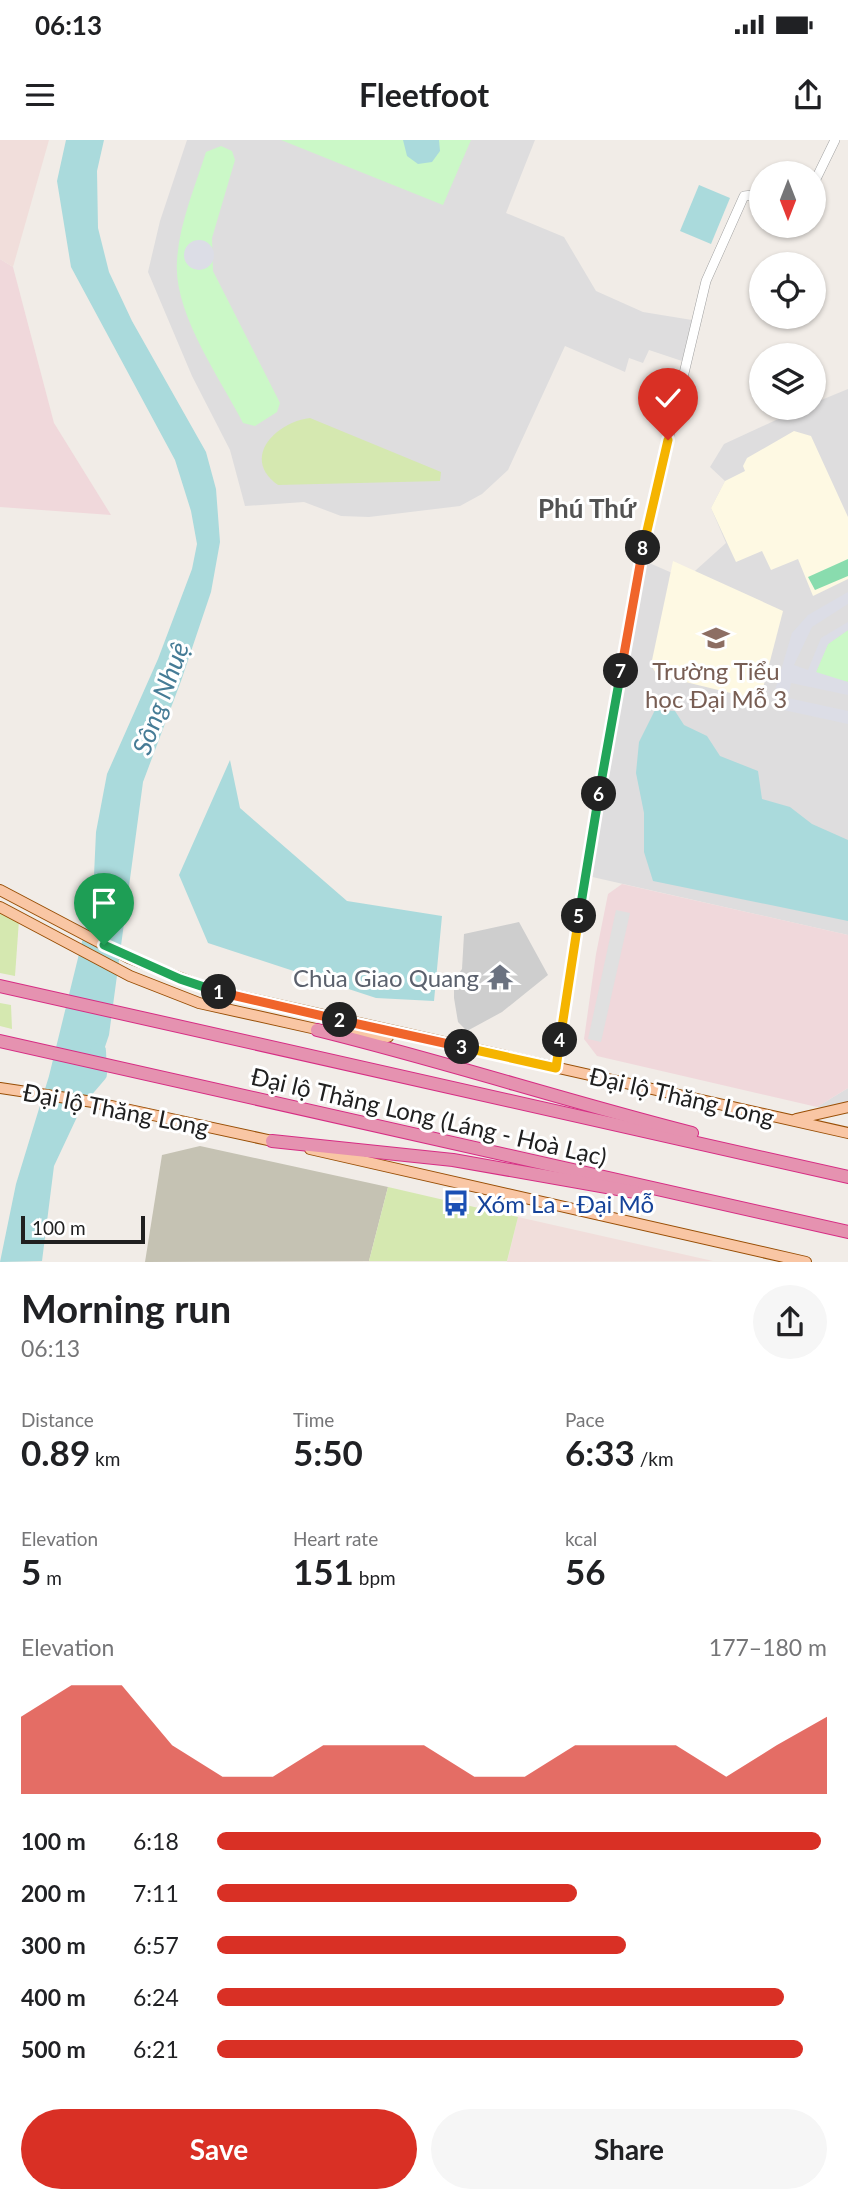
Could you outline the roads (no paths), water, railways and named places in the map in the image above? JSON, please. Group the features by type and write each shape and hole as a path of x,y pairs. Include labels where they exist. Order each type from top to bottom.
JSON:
{"highway":[{"name":"Đại lộ Thăng Long (Láng - Hoà Lạc)","path":"0,986 848,1177"},
{"path":"317,1030 425,1057 572,1103 742,1146 848,1177"},
{"name":"Đại lộ Thăng Long (Láng - Hoà Lạc)","path":"0,1041 848,1232"},
{"path":"272,1141 453,1160 640,1193 744,1216 807,1223"}],"main road":[{"name":"Đại lộ Thăng Long","path":"0,890 129,958 212,990 848,1133"},
{"path":"0,907 130,976 200,1003 317,1030 427,1040"},
{"name":"Đại lộ Thăng Long","path":"0,1088 93,1101 806,1262"},
{"path":"790,1121 848,1107"},
{"path":"768,1254 777,1262"}],"street":[{"path":"825,161 835,140"},
{"path":"556,1068 613,715 645,537 705,281 744,196 749,195"}],"water":[{"path":"66,140 104,140 97,171 98,228 109,272 132,321 206,452 216,489 220,542 211,592 143,782 109,1035 92,1085 54,1166 42,1261 0,1262 16,1184 49,1076 93,897 96,832 107,774 158,659 192,569 197,544 191,511 175,460 71,267 57,181"},
{"path":"403,140 439,140 440,151 432,162 418,164 407,156"},
{"path":"699,185 730,198 711,244 680,231"},
{"path":"655,710 675,711 684,725 707,736 720,756 758,771 762,799 790,807 812,824 848,840 848,921 653,881 644,852 644,813 636,773 639,742"},
{"path":"230,760 240,808 347,901 442,916 434,1001 376,998 208,943 179,875"}],"waterway":[{"name":"Sông Nhuệ","path":"81,1095 99,1074 98,1051"}],"place":[{"name":"Trường Tiểu học Đại Mỗ 3","path":"716,638"},
{"name":"Chùa Giao Quang","path":"500,977"},
{"name":"Xóm La - Đại Mỗ","path":"456,1203"}],"district":[{"name":"Phú Thứ","path":"587,508"}]}
